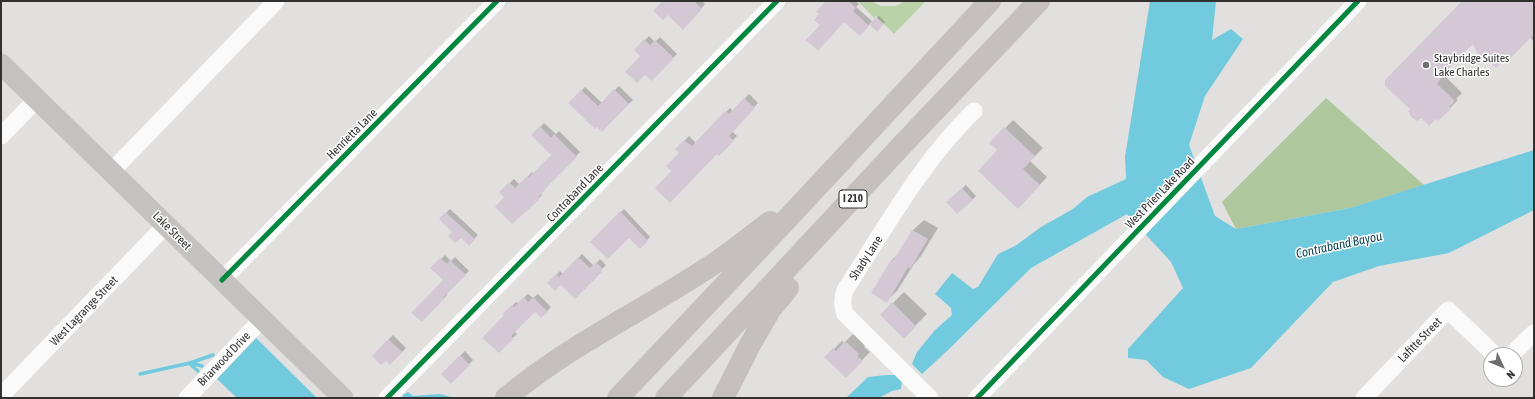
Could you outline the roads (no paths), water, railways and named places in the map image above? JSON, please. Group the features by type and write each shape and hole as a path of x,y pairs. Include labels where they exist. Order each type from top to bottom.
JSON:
{"highway":[{"path":"618,398 990,1"},
{"name":"I 210","path":"666,398 1039,1"},
{"path":"723,398 750,343 770,310 885,164"},
{"path":"506,398 530,379 572,351 721,259 776,217 831,171"}],"main road":[{"name":"Lake Street","path":"1,64 343,398"}],"street":[{"path":"111,172 276,1"},
{"name":"Henrietta Lane","path":"222,280 497,1"},
{"name":"Contraband Lane","path":"387,398 777,1"},
{"name":"West Prien Lake Road","path":"977,398 1358,1"},
{"path":"1,136 37,99"},
{"name":"Shady Lane","path":"930,398 845,314 842,307 842,300 845,290 925,167 974,111"},
{"name":"West Lagrange Street","path":"1,396 166,225"},
{"name":"Lafitte Street","path":"1364,398 1448,310 1487,347"},
{"name":"Briarwood Drive","path":"187,398 262,319"},
{"path":"1520,347 1534,333"}],"water":[{"name":"Contraband Bayou","path":"1150,1 1216,1 1212,40 1231,29 1243,39 1205,96 1189,145 1215,216 1236,229 1350,208 1534,150 1534,210 1449,253 1379,266 1333,282 1251,368 1189,389 1163,377 1146,360 1128,358 1128,349 1183,288 1171,262 1127,214 1031,268 922,374 912,364 917,352 935,330 952,315 951,308 935,294 952,273 973,289 978,287 998,254 1015,246 1041,227 1073,209 1087,197 1126,179 1125,157"},
{"path":"256,338 317,398 237,398 217,379"},
{"path":"897,375 902,381 901,389 892,391 879,398 846,398 868,377"},
{"path":"408,392 413,396 440,394 455,398 402,398 403,395"}],"waterway":[{"path":"140,374 190,363 213,355"},
{"path":"191,363 202,366"},
{"path":"190,364 198,371"}],"place":[{"name":"Staybridge Suites Lake Charles","path":"1426,65"}]}
